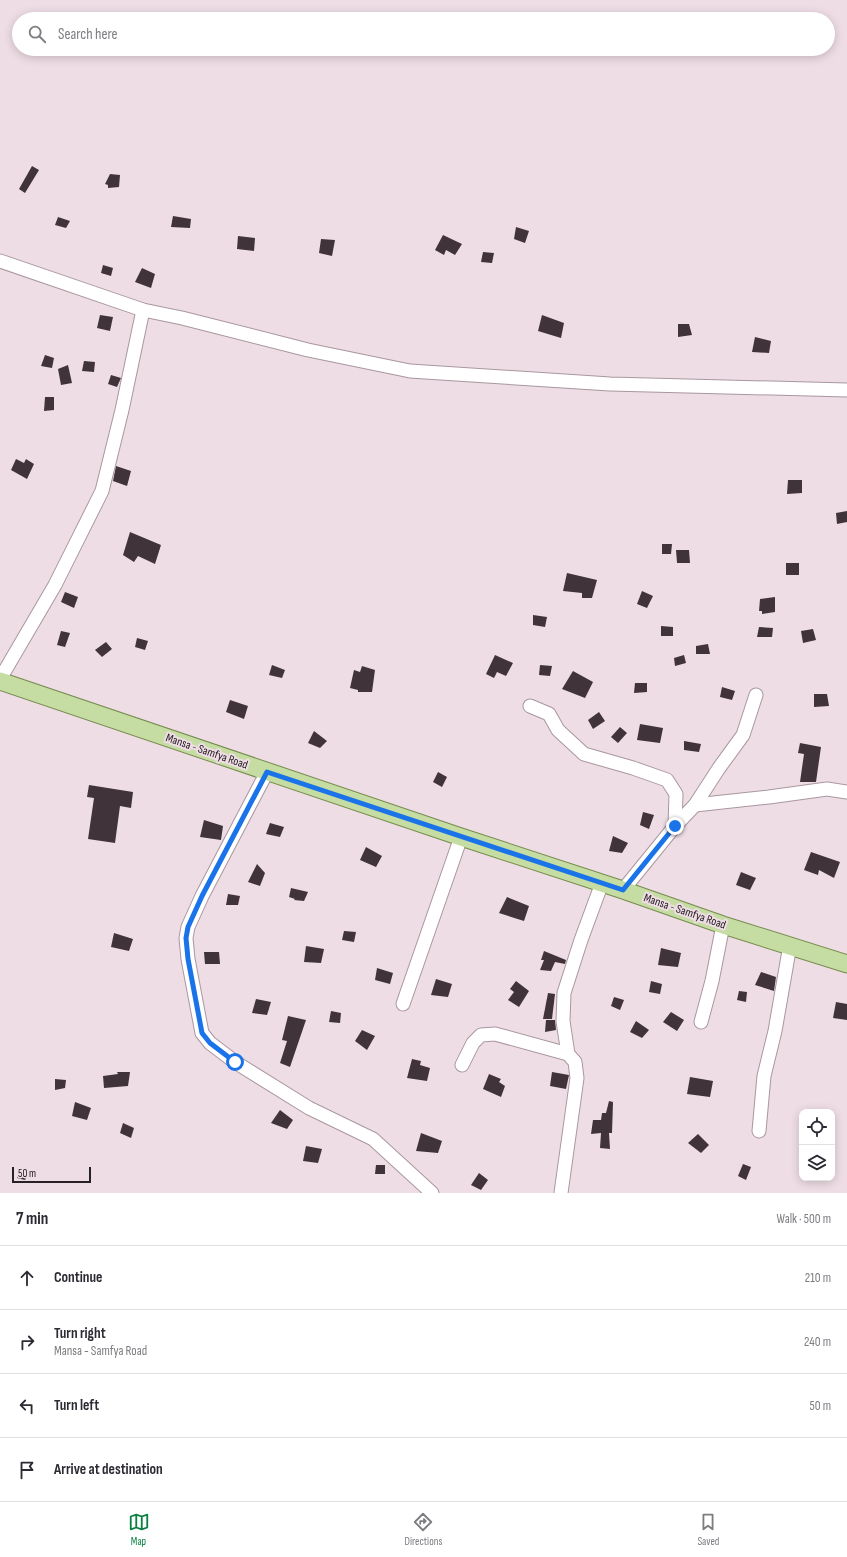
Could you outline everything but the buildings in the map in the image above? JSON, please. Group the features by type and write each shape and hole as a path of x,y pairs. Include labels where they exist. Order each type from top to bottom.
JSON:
{"main road":[{"name":"Mansa - Samfya Road","path":"0,680 267,772 623,890 723,925 847,964"}],"street":[{"path":"0,261 143,310 182,318 308,350 410,371 610,384 847,390"},
{"path":"0,680 55,584 102,491 122,410 143,310"},
{"path":"623,890 675,826 695,805 743,735 756,695"},
{"path":"530,706 549,714 558,730 584,754 633,768 667,780 676,794 675,826"},
{"path":"267,772 202,896 188,927 186,938 188,959 202,1033 210,1043 235,1062 302,1104 373,1139 432,1193"},
{"path":"695,805 827,789 847,792"},
{"path":"403,1004 461,837"},
{"path":"568,1054 563,1021 564,993 581,940 602,883"},
{"path":"701,1022 712,982 723,925"},
{"path":"760,1131 764,1076 775,1031 790,945"},
{"path":"462,1065 473,1043 481,1035 495,1034 568,1054 576,1062 577,1078 561,1193"}],"route":[{"path":"235,1062 210,1043 202,1033 188,959 186,938 188,927 202,896 267,772 623,890 675,826"}]}
